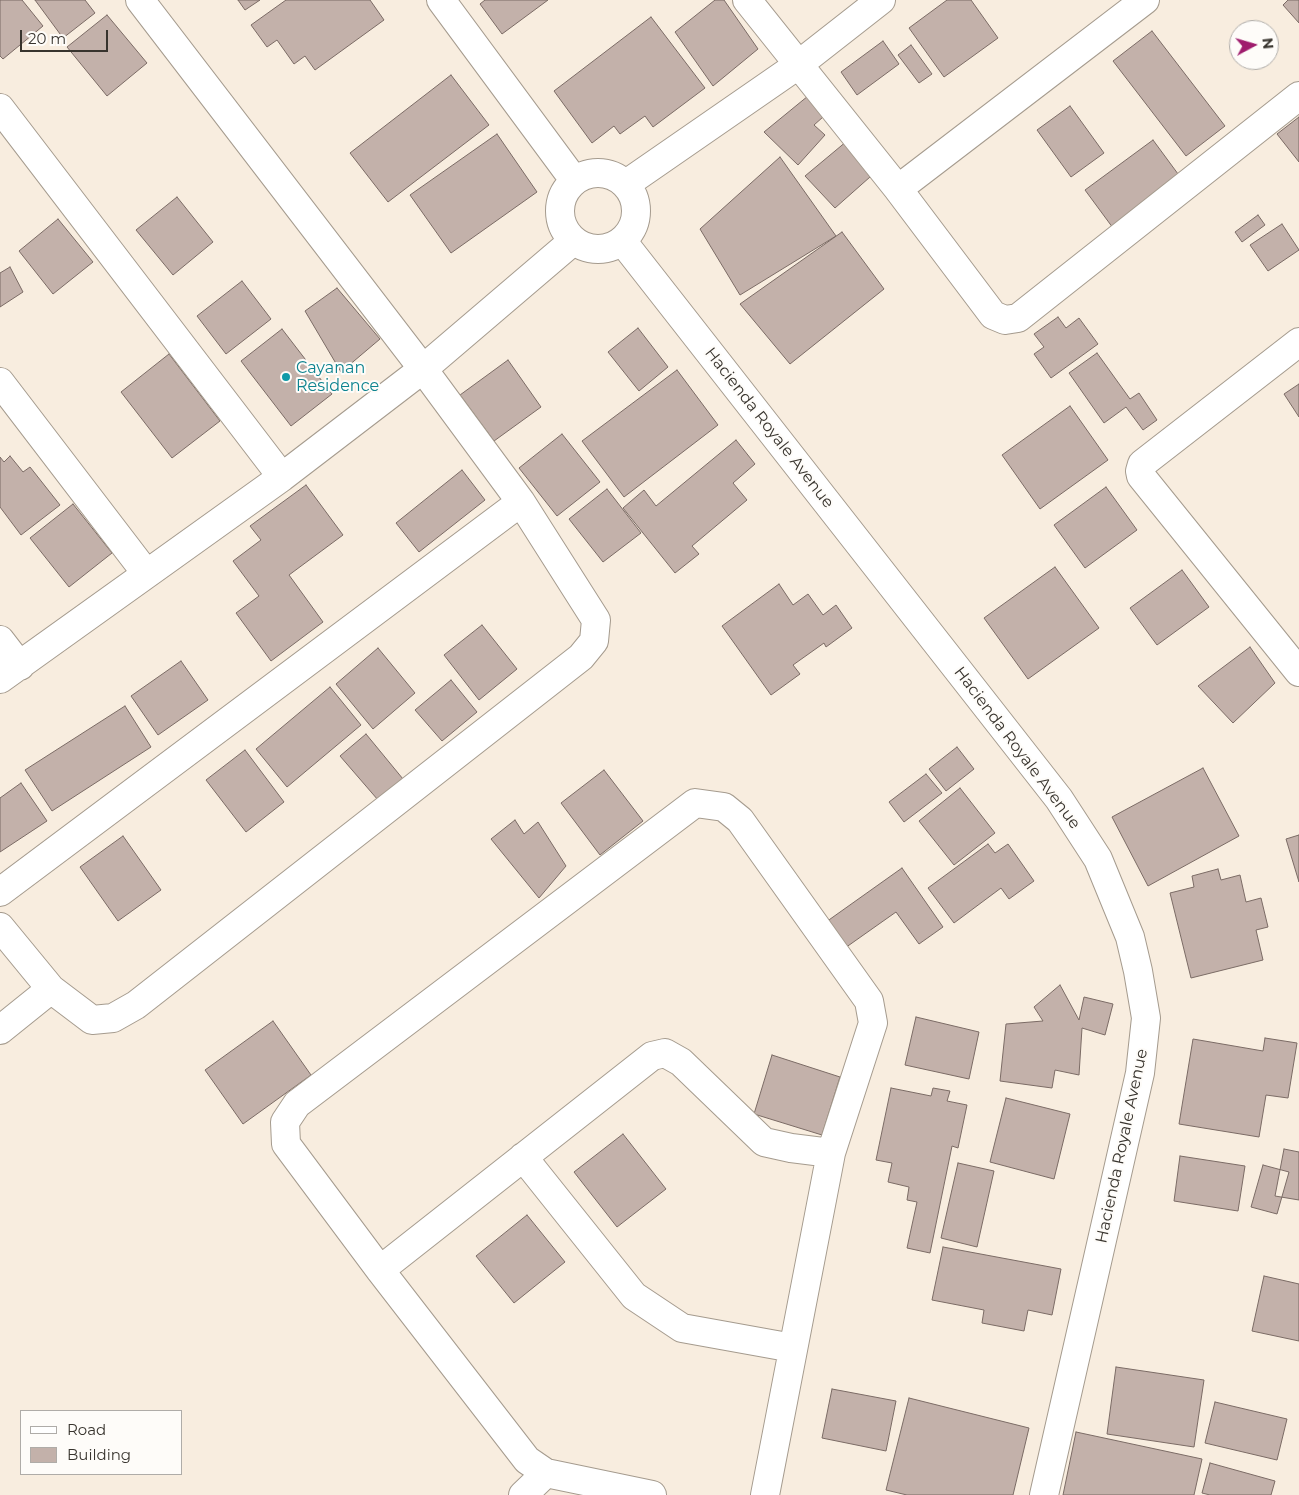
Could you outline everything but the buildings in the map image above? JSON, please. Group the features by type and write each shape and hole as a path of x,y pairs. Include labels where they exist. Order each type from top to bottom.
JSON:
{"street":[{"path":"0,927 51,989 92,1020 113,1018 136,1005 581,657 594,641 596,620 521,502 423,369 140,0"},
{"path":"442,0 574,180"},
{"path":"747,0 898,189 993,314 1005,320 1018,318 1299,96"},
{"path":"626,184 798,65 881,0"},
{"path":"898,189 1144,0"},
{"path":"0,108 282,477"},
{"path":"591,173 610,174 626,184 634,198 637,213 633,229 623,242 607,249 589,249 573,241 563,227 559,211 563,194 574,180 591,173"},
{"path":"0,640 10,672 282,477 423,369 573,241"},
{"name":"Hacienda Royale Avenue","path":"623,242 1059,799 1098,859 1130,937 1146,1018 1140,1073 1044,1495"},
{"path":"1299,342 1142,464 1140,471 1141,476 1299,672"},
{"path":"0,382 146,573"},
{"path":"0,892 521,502"},
{"path":"652,1495 546,1473 527,1460 380,1270 286,1144 285,1122 297,1104 695,803 724,807 740,820 870,1001 873,1023 831,1153 764,1495"},
{"path":"0,1030 51,989"},
{"path":"380,1270 652,1056 665,1053 681,1062 764,1142 791,1148 831,1153"},
{"path":"523,1157 634,1296 682,1328 793,1348"},
{"path":"523,1495 546,1473"}],"place":[{"name":"Cayanan Residence","path":"286,377"}]}
